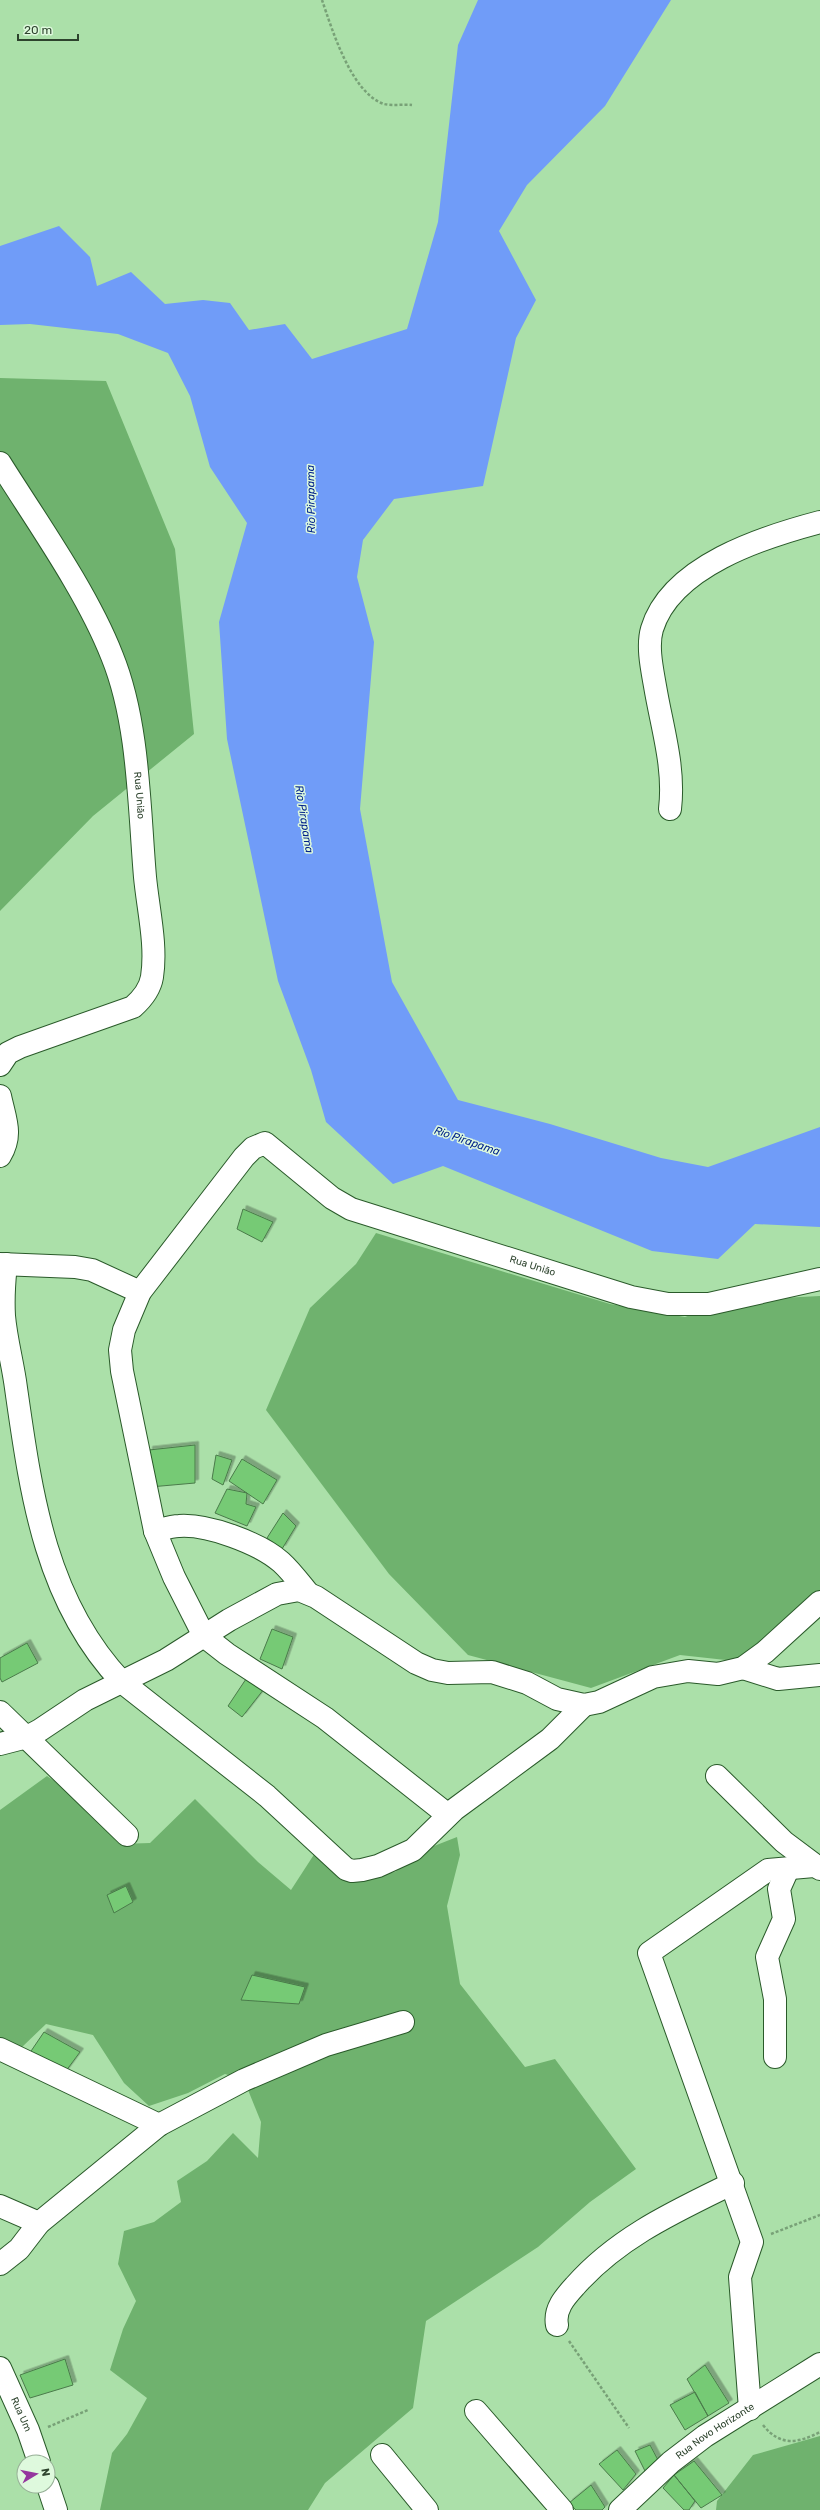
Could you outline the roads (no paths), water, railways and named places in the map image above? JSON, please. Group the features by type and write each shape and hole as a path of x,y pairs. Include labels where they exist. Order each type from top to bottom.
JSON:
{"street":[{"name":"Rua União","path":"0,462 72,580 100,630 119,673 129,720 137,780 152,954 149,986 140,1000 133,1007 20,1047 8,1053 0,1065"},
{"path":"670,809 672,776 651,658 652,630 656,618 672,595 704,567 754,543 820,522"},
{"path":"0,1096 8,1135 7,1142 0,1156"},
{"name":"Rua União","path":"140,1292 244,1158 260,1144 270,1145 332,1198 351,1209 631,1297 668,1304 708,1304 819,1281"},
{"path":"448,1816 325,1718 227,1654 204,1636 174,1578 155,1531 122,1371 120,1350 130,1311 140,1292 92,1270 75,1267 3,1264 4,1317 38,1524 56,1578 78,1622 105,1664 122,1682 266,1796 336,1861 352,1871 378,1866 413,1850 448,1816 550,1739 584,1705"},
{"path":"155,1531 178,1526 199,1526 228,1535 261,1549 281,1562 308,1593 333,1607 416,1664 432,1670 448,1673 492,1672 527,1683 557,1699 584,1705 599,1702 636,1684 666,1674 688,1671 718,1674 743,1668 766,1652 820,1602"},
{"path":"0,1744 26,1737 53,1723 85,1700 166,1660 204,1636 277,1594 290,1590 308,1593"},
{"path":"743,1668 778,1678 820,1675"},
{"path":"0,1712 127,1835"},
{"path":"717,1776 760,1820 817,1868"},
{"path":"750,2409 740,2278 752,2242 733,2183 649,1953 768,1870 817,1868"},
{"path":"775,2057 774,1999 767,1957 784,1919 779,1890 788,1869"},
{"path":"0,2264 19,2249 39,2222 159,2125 225,2089 326,2045 403,2022"},
{"path":"0,2049 159,2125"},
{"path":"557,2325 558,2310 565,2298 586,2273 617,2246 661,2219 733,2183"},
{"path":"0,2206 39,2222"},
{"name":"Rua Novo Horizonte","path":"620,2510 671,2462 705,2436 820,2364"},
{"name":"Rua Um","path":"0,2368 30,2435 36,2454"},
{"path":"476,2411 562,2510"},
{"path":"382,2455 427,2510"},
{"path":"51,2494 56,2510"}],"water":[{"name":"Rio Pirapama","path":"478,0 671,0 605,106 527,185 499,231 536,300 516,338 483,486 394,499 363,540 357,577 374,642 360,809 392,982 458,1100 550,1124 661,1158 708,1167 820,1127 820,1227 755,1224 718,1259 652,1251 443,1166 393,1184 326,1122 311,1070 278,981 227,739 219,622 247,523 210,467 190,396 168,353 118,334 30,324 0,325 0,246 59,226 90,257 97,286 131,272 165,304 203,300 230,303 249,330 285,324 312,359 407,329 438,222 458,45"}]}
